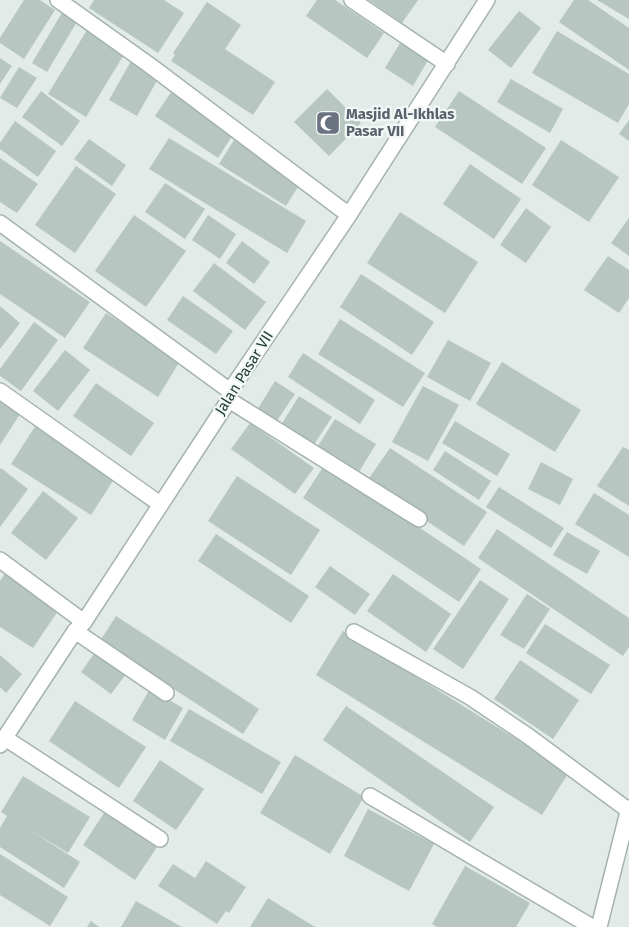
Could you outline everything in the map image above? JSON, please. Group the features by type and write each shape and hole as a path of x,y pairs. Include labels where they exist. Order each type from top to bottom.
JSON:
{"street":[{"path":"58,0 148,64 349,215"},
{"path":"352,0 447,64"},
{"name":"Jalan Pasar VII","path":"2,742 80,627 487,0"},
{"path":"0,223 229,395 419,520"},
{"path":"0,391 160,504"},
{"path":"0,560 80,627 166,693"},
{"path":"354,632 486,708 629,809 599,927"},
{"path":"2,742 160,839"},
{"path":"370,796 592,927"}],"building":[{"path":"24,0 40,0 55,10 24,59 0,43 0,38"},
{"path":"94,0 164,0 184,13 158,53 89,8"},
{"path":"317,0 335,0 384,33 367,58 306,16"},
{"path":"369,0 418,0 402,23"},
{"path":"574,0 588,0 629,28 629,70 559,22"},
{"path":"597,0 629,0 629,19"},
{"path":"207,2 241,25 225,49 275,82 253,115 171,61 175,55 173,53"},
{"path":"63,11 78,20 47,72 32,63"},
{"path":"519,11 541,28 511,68 488,50"},
{"path":"87,30 125,53 86,117 48,94"},
{"path":"557,31 629,74 629,104 618,123 532,73"},
{"path":"400,43 428,60 413,86 385,68"},
{"path":"0,58 12,66 0,84"},
{"path":"131,61 159,77 137,116 109,100"},
{"path":"19,67 37,78 17,108 0,98"},
{"path":"511,79 563,109 550,133 497,102"},
{"name":"Masjid Al-Ikhlas Pasar VII","path":"327,89 361,123 329,156 294,122"},
{"path":"41,91 80,121 62,146 22,117"},
{"path":"172,91 234,133 218,158 155,116"},
{"path":"459,91 546,148 522,184 435,127"},
{"path":"629,120 629,141 619,134"},
{"path":"15,121 56,151 38,177 0,149 0,143"},
{"path":"169,138 306,221 287,253 149,169"},
{"path":"89,139 126,165 112,186 74,159"},
{"path":"234,140 301,182 286,206 219,164"},
{"path":"561,140 619,177 589,222 532,185"},
{"path":"0,158 38,184 17,213 0,202"},
{"path":"470,164 521,199 494,239 443,204"},
{"path":"76,166 116,194 75,253 35,225"},
{"path":"165,183 205,209 185,239 145,212"},
{"path":"526,208 551,227 526,263 500,245"},
{"path":"400,212 478,262 445,313 367,263"},
{"path":"134,215 186,251 146,307 95,271"},
{"path":"208,215 236,234 220,259 192,240"},
{"path":"629,218 629,256 611,243"},
{"path":"0,241 90,302 65,338 0,294"},
{"path":"242,241 270,262 254,284 226,263"},
{"path":"608,256 629,270 629,298 619,313 584,290"},
{"path":"214,263 266,302 245,330 193,291"},
{"path":"361,274 434,322 412,355 340,307"},
{"path":"183,296 233,331 216,354 167,320"},
{"path":"0,306 20,323 0,349"},
{"path":"106,313 180,361 158,397 83,348"},
{"path":"340,319 425,373 403,407 318,354"},
{"path":"34,322 58,340 21,391 0,376 0,369"},
{"path":"448,340 491,363 470,401 427,377"},
{"path":"65,350 90,370 58,411 33,391"},
{"path":"303,353 375,400 360,424 288,377"},
{"path":"502,362 581,410 555,452 476,404"},
{"path":"275,381 295,394 276,422 257,410"},
{"path":"96,383 154,423 131,456 73,416"},
{"path":"423,386 459,405 428,461 392,442"},
{"path":"299,396 332,417 313,446 281,425"},
{"path":"0,397 22,411 0,445"},
{"path":"335,419 376,444 357,475 316,449"},
{"path":"455,421 510,454 497,476 442,443"},
{"path":"250,423 314,468 295,494 231,449"},
{"path":"36,425 116,476 91,515 11,464"},
{"path":"623,447 629,450 629,506 597,486"},
{"path":"390,448 487,512 464,546 367,481"},
{"path":"445,451 491,481 479,500 433,470"},
{"path":"541,462 573,479 560,505 528,489"},
{"path":"325,464 481,569 459,602 303,498"},
{"path":"0,469 28,489 0,527"},
{"path":"237,476 320,530 291,575 208,521"},
{"path":"499,487 564,528 551,548 486,507"},
{"path":"43,491 78,518 46,560 11,533"},
{"path":"594,493 629,515 629,557 575,524"},
{"path":"497,529 629,618 629,647 623,656 478,558"},
{"path":"567,532 600,551 587,574 553,555"},
{"path":"216,534 309,596 291,623 198,561"},
{"path":"330,566 370,594 355,615 315,587"},
{"path":"6,572 60,608 33,648 0,627 0,581"},
{"path":"393,574 451,614 426,652 367,611"},
{"path":"480,580 509,599 463,669 433,649"},
{"path":"527,594 550,609 524,649 500,635"},
{"path":"116,616 259,709 243,734 100,641"},
{"path":"545,624 610,665 591,694 526,653"},
{"path":"343,631 569,772 542,815 316,675"},
{"path":"96,651 127,673 111,694 81,672"},
{"path":"0,655 22,674 6,693 0,687"},
{"path":"520,660 579,700 553,739 494,699"},
{"path":"150,689 183,708 165,740 132,720"},
{"path":"75,701 146,747 119,788 49,741"},
{"path":"346,706 494,807 470,842 323,740"},
{"path":"189,709 281,762 262,794 170,741"},
{"path":"295,755 364,797 330,854 260,813"},
{"path":"160,760 204,789 176,830 133,801"},
{"path":"23,776 90,817 68,853 27,828 80,862 64,888 0,847 0,828 7,816 1,812"},
{"path":"368,809 434,844 409,891 344,856"},
{"path":"104,813 157,847 135,880 83,845"},
{"path":"0,854 68,897 50,926 0,895"},
{"path":"206,861 246,887 229,913 226,911 217,924 158,886 173,864 195,878"},
{"path":"465,866 530,903 516,927 437,927 432,924"},
{"path":"268,898 315,927 250,927"},
{"path":"136,901 182,927 121,927"},
{"path":"91,921 99,927 87,927"}],"place":[{"name":"Masjid Al-Ikhlas Pasar VII","path":"328,123"}]}
